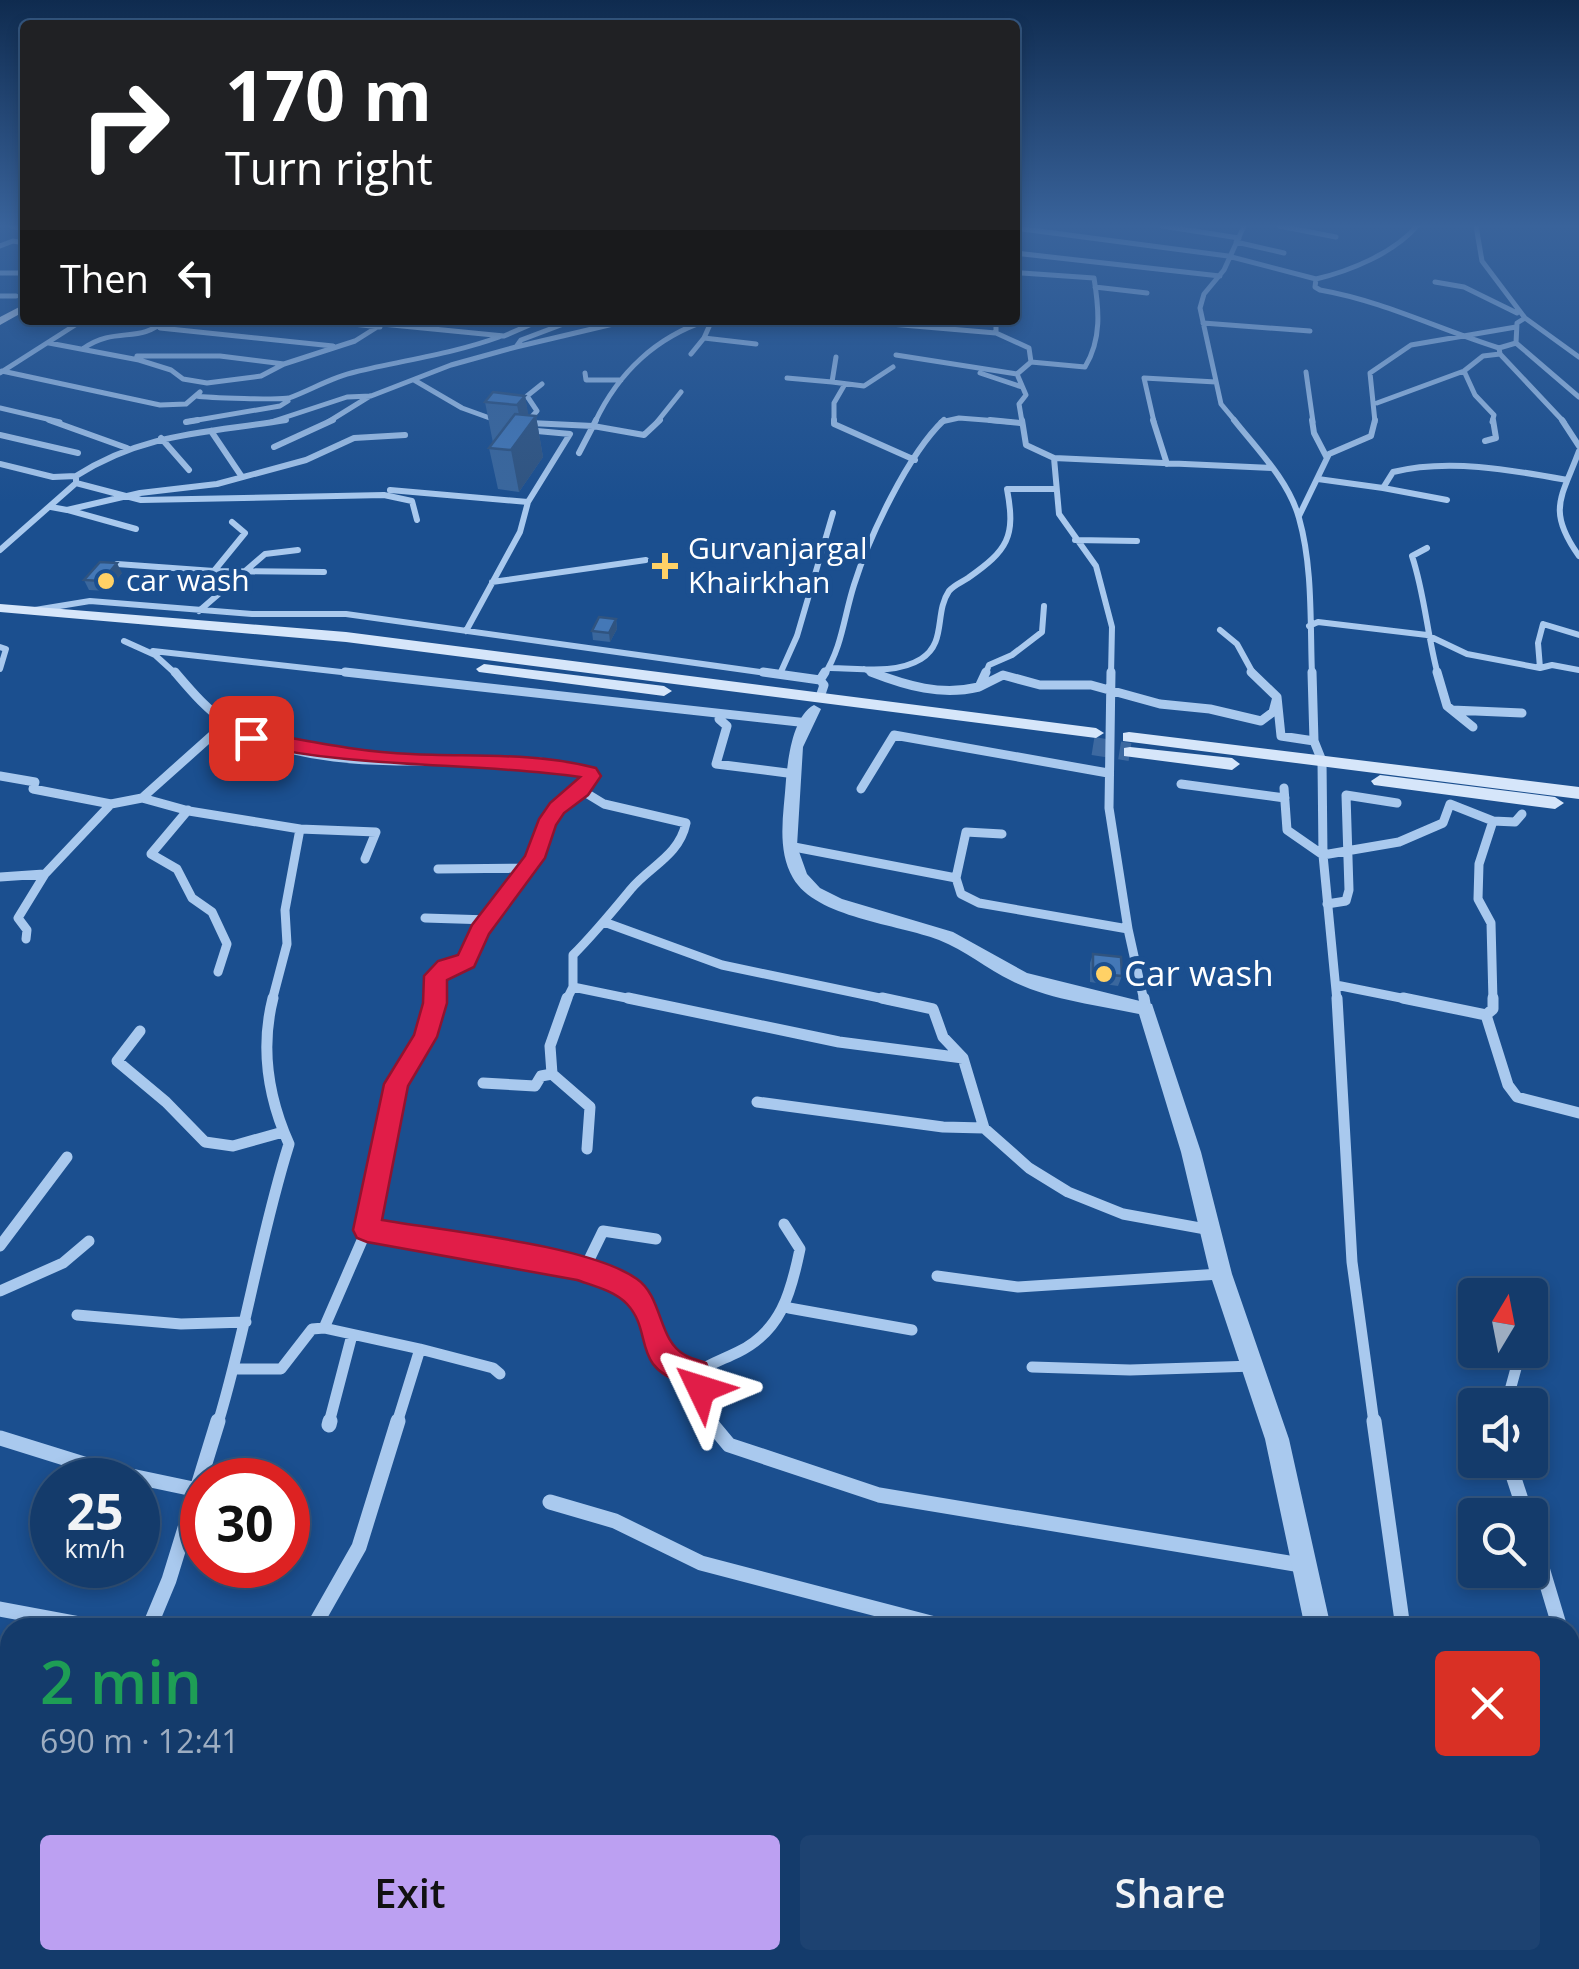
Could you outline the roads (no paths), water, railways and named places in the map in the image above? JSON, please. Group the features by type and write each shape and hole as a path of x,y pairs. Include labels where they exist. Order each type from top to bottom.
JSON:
{"main road":[{"path":"0,608 346,637 1095,740"},
{"path":"0,620 334,650 815,702"},
{"path":"1129,745 1579,793"},
{"path":"1322,767 1579,806"}],"street":[{"path":"896,355 1017,374 1031,362 1085,367 1092,359 1099,318"},
{"path":"1202,318 1226,414 1272,468 1299,516 1309,586 1314,740 1322,767 1322,856 1336,986 1352,1262 1402,1618"},
{"path":"1415,318 1500,351 1558,414 1579,449 1562,488 1561,526 1579,556"},
{"path":"1521,318 1516,327 1516,343 1579,397"},
{"path":"1525,318 1579,357"},
{"path":"1203,322 1310,331"},
{"path":"1,372 76,325"},
{"path":"362,325 380,327"},
{"path":"48,344 84,348 164,367 192,382 207,383 261,376 389,325"},
{"path":"403,325 504,336"},
{"path":"186,422 280,406 350,373 459,351 528,325"},
{"path":"516,347 521,340 561,325"},
{"path":"274,446 340,417 371,396 451,365 609,325"},
{"path":"579,453 600,408 620,380 642,358 689,325"},
{"path":"691,354 708,325"},
{"path":"902,325 996,333 1029,348 1031,362"},
{"path":"996,325 996,333"},
{"path":"1299,516 1327,458 1336,449 1371,436 1378,403 1370,389 1370,372 1411,345 1516,327"},
{"path":"84,348 106,335 138,336 160,328 337,346"},
{"path":"704,338 756,344"},
{"path":"1378,403 1464,371 1483,356 1516,343"},
{"path":"126,358 220,356 284,364"},
{"path":"832,382 836,357"},
{"path":"966,366 1022,387"},
{"path":"787,378 864,386 893,368"},
{"path":"1464,371 1475,395 1494,415 1491,427 1496,438 1485,441"},
{"path":"1,372 151,404 181,406 188,410 181,432"},
{"path":"1306,372 1314,433 1327,458"},
{"path":"584,373 586,380 620,380"},
{"path":"1017,374 1026,395 1019,404 1026,445 1054,458 1272,468"},
{"path":"1167,464 1145,395 1144,378 1216,382"},
{"path":"414,380 479,416 570,434 528,502 520,532 466,631"},
{"path":"181,406 197,396 207,383"},
{"path":"525,426 537,410 527,396 542,384"},
{"path":"845,384 834,403 834,424 915,460"},
{"path":"525,426 593,426 644,435 669,411 680,392"},
{"path":"197,396 214,400 244,396 293,398"},
{"path":"0,550 51,507 93,463 181,432 286,420 346,397 371,396"},
{"path":"0,408 66,424 129,449"},
{"path":"1020,423 944,420 915,460 858,571 830,668 796,748 789,846 800,876 814,892 836,904 947,936 1034,982 1146,1009"},
{"path":"211,431 242,478"},
{"path":"0,435 78,452"},
{"path":"67,510 125,496 184,490 242,478 306,460 354,438 405,435"},
{"path":"161,438 189,470"},
{"path":"1054,458 1054,489 1061,520 1096,566 1112,627 1109,808 1128,929 1146,1009 1212,1230 1221,1274 1255,1366 1290,1493 1315,1618"},
{"path":"0,464 76,480 125,496 206,502 384,495 412,501 417,520"},
{"path":"1384,488 1393,472 1410,468 1486,470 1566,480"},
{"path":"1318,479 1446,500"},
{"path":"379,489 528,502"},
{"path":"830,668 915,663 931,652 939,638 949,591 1006,545 1015,527 1007,489 1054,489"},
{"path":"51,507 136,529"},
{"path":"780,674 795,644 815,564 833,513"},
{"path":"214,571 245,533 232,522"},
{"path":"1075,540 1137,541"},
{"path":"1427,548 1412,556 1423,589 1426,635 1451,710 1473,727"},
{"path":"199,610 222,587 269,552 298,550"},
{"path":"492,582 646,560"},
{"path":"117,564 214,571 324,572"},
{"path":"34,610 90,601 199,610 346,614 780,674 815,702"},
{"path":"980,687 989,665 1012,655 1042,632 1044,606"},
{"path":"1309,626 1318,622 1426,635 1441,645 1469,654 1540,668 1579,670"},
{"path":"1540,668 1538,643 1543,624 1579,635"},
{"path":"1220,630 1237,644 1250,670 1277,696 1280,736 1314,740"},
{"path":"124,641 152,650 815,702"},
{"path":"0,647 6,649 0,669"},
{"path":"152,650 227,722 251,738 411,761 511,761 578,768 591,776 546,824 528,868 480,930 466,961 446,967 436,976 435,1003 426,1037 396,1084 367,1230 324,1328"},
{"path":"858,667 922,688 965,692 1003,675 1040,686 1092,685 1111,692 1261,720 1274,712 1277,696"},
{"path":"1451,710 1522,714"},
{"path":"719,719 728,726 716,764 795,774"},
{"path":"142,798 227,722"},
{"path":"861,789 894,734 1108,774"},
{"path":"0,776 34,782 34,790 111,804 142,798 300,830 376,832 365,860"},
{"path":"1181,784 1285,793 1287,830 1322,856 1398,842 1428,830 1443,823 1450,804 1493,821 1515,822 1522,814"},
{"path":"552,1074 550,1046 559,1014 574,986 570,966 573,955 615,913 633,886 660,866 686,823 675,817 601,803 581,790"},
{"path":"1327,904 1346,902 1346,795 1396,803"},
{"path":"26,939 27,930 18,918 44,874 111,804"},
{"path":"188,810 151,854 177,869 192,898 212,912 228,944 218,972"},
{"path":"1486,1014 1493,1008 1491,923 1478,899 1480,864 1493,821"},
{"path":"208,1458 246,1322 266,1219 289,1144 270,1103 265,1029 287,944 285,910 300,830"},
{"path":"1002,834 966,832 956,878 961,894 979,903 1128,929"},
{"path":"789,846 956,878"},
{"path":"438,869 528,868"},
{"path":"0,878 44,874"},
{"path":"424,918 489,920"},
{"path":"604,922 722,965 922,1004 938,1014 942,1037 963,1058 984,1128 1029,1168 1068,1192 1150,1222 1212,1230"},
{"path":"574,986 839,1042 963,1058"},
{"path":"1336,986 1486,1014"},
{"path":"1486,1014 1508,1085 1517,1098 1579,1113"},
{"path":"140,1031 117,1060 124,1072 166,1102 201,1140 222,1146 283,1132"},
{"path":"484,1083 535,1086 541,1076 552,1074 586,1098 590,1108 587,1148"},
{"path":"757,1102 984,1128"},
{"path":"0,1246 67,1157"},
{"path":"696,1373 708,1363 740,1352 760,1339 789,1308 800,1249 784,1224"},
{"path":"367,1230 584,1270 619,1282 640,1297 658,1346 672,1366 696,1373"},
{"path":"584,1270 603,1232 656,1239"},
{"path":"0,1291 64,1263 89,1241"},
{"path":"937,1276 1018,1287 1221,1274"},
{"path":"789,1308 912,1330"},
{"path":"78,1315 180,1324 246,1322"},
{"path":"234,1369 282,1369 312,1330 324,1328 493,1368 500,1374"},
{"path":"329,1425 352,1335"},
{"path":"319,1618 359,1547 420,1349"},
{"path":"1032,1367 1130,1370 1255,1366"},
{"path":"696,1373 707,1420 729,1445 879,1495 1302,1566"},
{"path":"0,1438 103,1470 180,1486"},
{"path":"550,1502 615,1520 701,1562 912,1618"},
{"path":"153,1618 180,1541"},
{"path":"1548,1588 1557,1618"},
{"path":"0,1609 48,1618"}],"tunnel":[{"path":"1093,746 1130,752"}],"place":[{"name":"Gurvanjargal Khairkhan","path":"665,566"},
{"name":"car wash","path":"106,581"},
{"name":"Car wash","path":"1104,974"}]}
